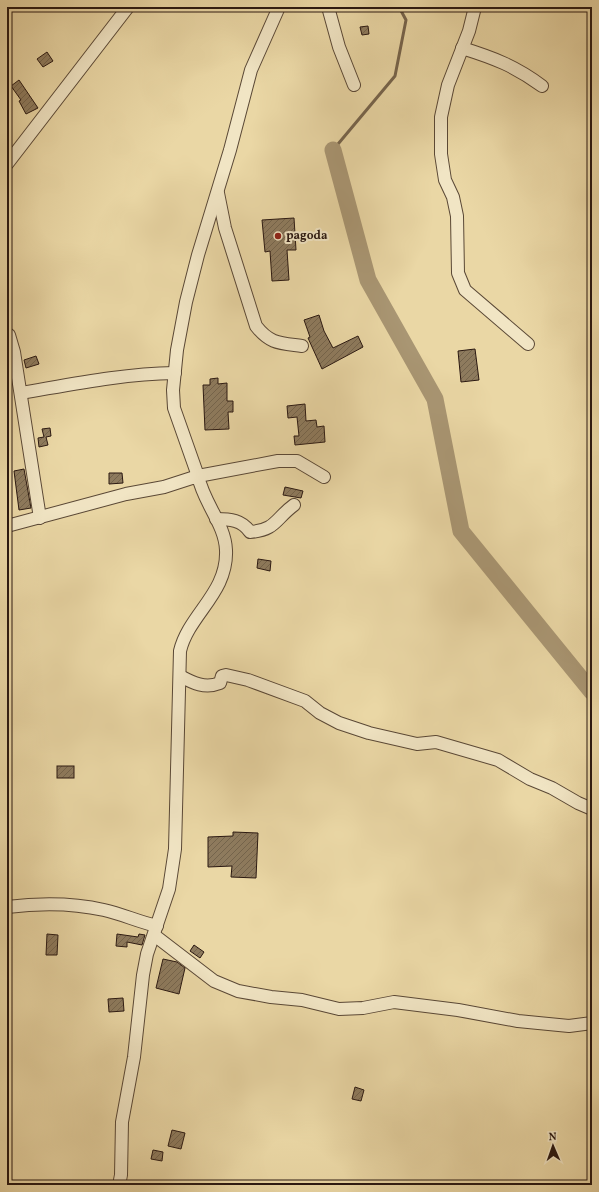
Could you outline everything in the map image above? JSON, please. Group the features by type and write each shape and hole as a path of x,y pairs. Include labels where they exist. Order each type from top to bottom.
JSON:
{"street":[{"path":"7,164 128,7"},
{"path":"119,1185 121,1175 122,1122 134,1057 144,975 148,954 169,889 175,849 180,651 183,639 222,580 226,550 222,530 206,501 174,408 175,373 186,302 250,70 279,7"},
{"path":"328,7 340,47 354,85"},
{"path":"475,7 448,85 441,117 440,154 445,180 453,197 456,216 458,273 465,290 528,344"},
{"path":"462,48 508,64 522,71 542,86"},
{"path":"217,192 225,228 256,326 265,338 277,342 302,346"},
{"path":"9,335 14,352 21,393 40,518"},
{"path":"21,393 107,377 175,373"},
{"path":"7,526 126,494 164,488 198,476 278,461 297,461 324,477"},
{"path":"216,519 228,519 245,524 250,532 262,531 271,527 282,514 294,505"},
{"path":"180,676 202,686 220,683 222,676 226,675 248,680 305,701 320,713 339,723 370,733 417,744 436,742 498,760 530,780 552,788 592,809"},
{"path":"7,907 27,904 71,905 105,910 156,930 214,981 238,991 264,996 302,1000 339,1009 363,1008 394,1002 458,1010 518,1021 569,1026 592,1023"}],"building":[{"path":"368,26 369,34 362,35 360,27"},
{"path":"47,52 53,61 43,67 37,59"},
{"path":"19,80 38,108 26,114 19,101 21,100 11,86"},
{"path":"294,218 296,250 287,250 289,280 272,281 270,251 265,252 262,220"},
{"path":"319,315 324,331 333,348 358,336 363,347 322,369 308,338 310,337 304,320"},
{"path":"475,349 479,380 461,382 458,351"},
{"path":"36,356 39,364 26,368 24,360"},
{"path":"218,378 218,384 227,383 227,401 233,401 233,412 228,412 229,429 205,430 203,385 210,385 210,379"},
{"path":"305,404 306,421 316,420 317,427 324,426 325,442 295,445 294,436 299,436 297,417 288,418 287,406"},
{"path":"50,428 51,436 46,437 48,445 39,447 38,438 44,437 42,429"},
{"path":"24,469 31,508 19,510 14,471"},
{"path":"109,473 122,473 123,483 109,484"},
{"path":"285,487 303,491 301,498 283,495"},
{"path":"258,559 271,561 270,571 257,568"},
{"path":"57,766 74,766 74,778 57,778"},
{"path":"233,832 258,833 256,878 231,877 232,866 208,867 208,837 233,836"},
{"path":"47,934 58,935 57,955 46,955"},
{"path":"117,934 138,937 139,934 145,935 142,945 127,942 127,947 116,946"},
{"path":"194,945 204,952 200,958 190,951"},
{"path":"163,959 177,962 185,968 179,994 156,988"},
{"path":"123,998 124,1011 109,1012 108,999"},
{"path":"355,1087 364,1090 361,1101 352,1099"},
{"path":"172,1130 185,1133 181,1149 168,1146"},
{"path":"153,1150 163,1152 162,1161 151,1159"}],"waterway":[{"path":"333,150 395,76 406,20 399,7"},
{"path":"333,150 368,280 435,399 461,531 592,692"}],"place":[{"name":"pagoda","path":"278,236"}]}
